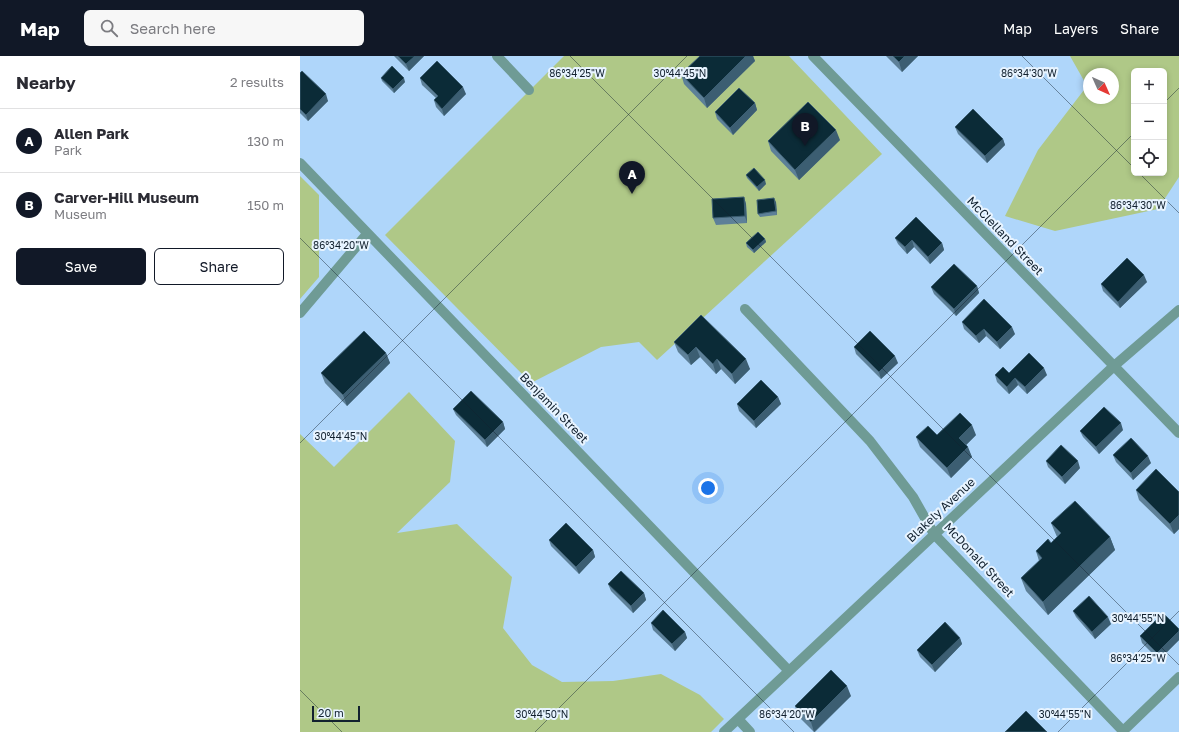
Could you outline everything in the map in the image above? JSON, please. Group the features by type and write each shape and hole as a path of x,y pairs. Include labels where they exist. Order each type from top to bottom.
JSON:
{"street":[{"path":"497,56 530,90"},
{"name":"McClelland Street","path":"813,56 1179,433"},
{"name":"Benjamin Street","path":"300,163 788,671"},
{"path":"300,313 367,234"},
{"name":"McDonald Street","path":"745,309 870,441 914,497 934,534 1123,732"},
{"name":"Blakely Avenue","path":"724,732 1114,366 1179,310"},
{"path":"1123,732 1179,677"},
{"path":"738,719 750,732"}],"green space":[{"path":"564,56 789,56 882,154 657,360 639,342 601,347 531,383 385,235"},
{"path":"1070,56 1179,56 1179,177 1158,209 1055,231 1005,216 1038,150 1083,91 1083,104 1119,104 1119,68 1083,68 1083,79"},
{"path":"300,176 319,195 319,277 300,299"},
{"path":"409,392 455,441 450,482 397,533 457,524 512,577 503,628 532,665 562,682 613,681 661,674 700,695 724,719 711,732 300,732 300,434 334,467"}],"building":[{"path":"398,56 415,56 406,64"},
{"path":"700,56 746,56 704,98 681,74"},
{"path":"893,56 905,56 899,62"},
{"path":"437,61 463,87 442,109 434,100 438,96 420,78"},
{"path":"392,66 404,78 393,89 381,78"},
{"path":"302,71 326,94 306,115 300,109 300,73"},
{"path":"739,88 755,103 730,128 715,112"},
{"path":"808,102 836,130 795,170 768,141"},
{"path":"973,109 1003,139 985,156 955,127"},
{"path":"754,168 765,180 757,187 746,175"},
{"path":"744,197 745,216 713,218 712,199"},
{"path":"774,198 776,211 758,214 757,200"},
{"path":"916,217 942,243 928,257 912,240 905,247 895,238"},
{"path":"758,232 765,239 753,250 746,243"},
{"path":"1127,258 1144,275 1118,302 1101,284"},
{"path":"954,264 977,286 954,309 931,287"},
{"path":"984,299 1012,327 997,342 984,329 976,336 962,322"},
{"path":"701,315 746,359 732,374 717,359 713,364 696,347 688,355 674,342"},
{"path":"364,331 386,353 343,395 321,373"},
{"path":"870,331 895,356 879,372 854,347"},
{"path":"1029,353 1044,368 1025,387 1015,378 1007,387 995,375 1003,367 1009,373"},
{"path":"761,380 778,397 754,421 737,404"},
{"path":"471,391 503,422 485,440 453,409"},
{"path":"1104,407 1121,423 1096,447 1080,431"},
{"path":"960,413 972,425 959,438 968,447 947,468 916,437 928,426 937,435"},
{"path":"1131,438 1148,456 1131,473 1113,455"},
{"path":"1061,445 1078,461 1062,477 1046,461"},
{"path":"1156,469 1179,492 1179,515 1170,524 1136,490"},
{"path":"1075,501 1110,537 1043,602 1021,578 1042,558 1036,551 1048,539 1051,543 1061,533 1051,523"},
{"path":"566,523 593,550 576,567 549,540"},
{"path":"621,571 644,593 631,606 608,584"},
{"path":"1089,596 1108,617 1092,632 1073,611"},
{"path":"663,610 685,632 672,644 651,623"},
{"path":"1163,613 1179,629 1179,631 1157,653 1140,636"},
{"path":"945,622 960,638 932,665 917,650"},
{"path":"831,670 847,686 811,722 795,706"},
{"path":"1026,711 1047,732 1005,732"}],"place":[{"name":"Carver-Hill Museum","path":"805,146"},
{"name":"Allen Park","path":"632,194"}]}
